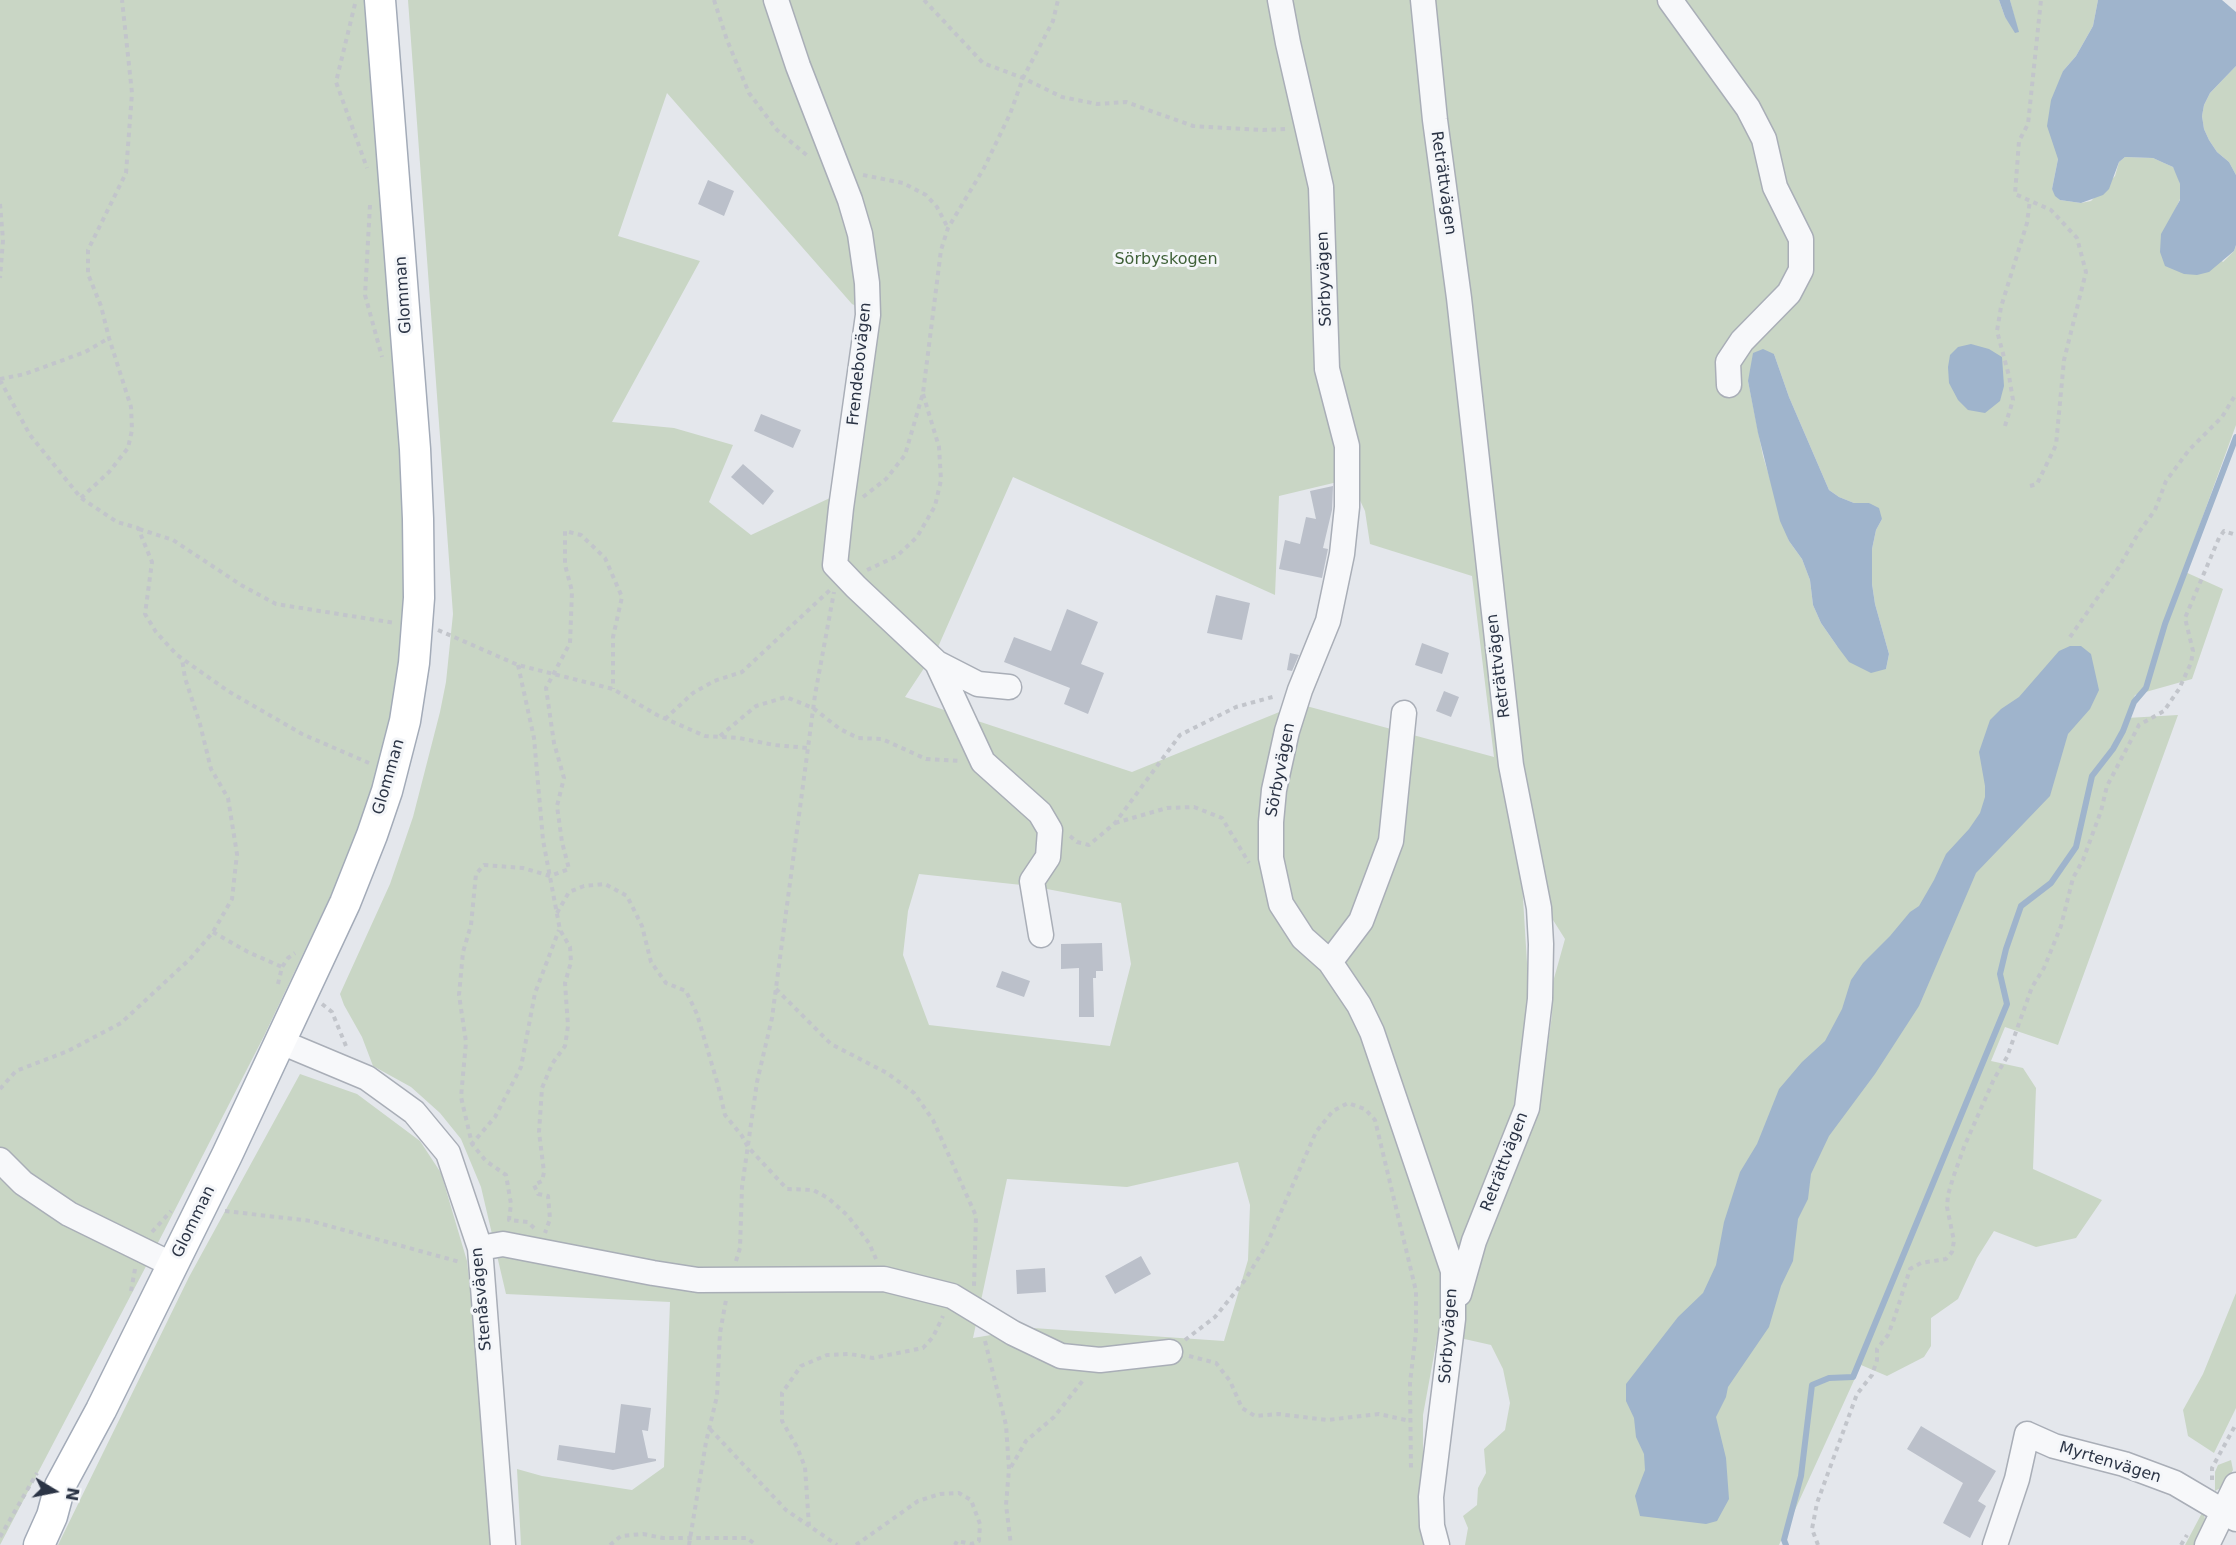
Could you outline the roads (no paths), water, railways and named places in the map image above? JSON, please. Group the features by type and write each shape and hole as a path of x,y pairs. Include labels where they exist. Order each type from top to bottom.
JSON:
{"main road":[{"name":"Glomman","path":"18,1545 41,1508 60,1486 101,1410 281,1042 345,903 372,835 387,791 405,721 414,663 403,619 419,598 415,449 380,0"},
{"name":"Glomman","path":"39,1545 52,1516 60,1486"}],"street":[{"name":"Frendebovägen","path":"776,0 798,66 850,200 860,234 867,283 868,315 837,534 835,565 937,663"},
{"name":"Sörbyvägen","path":"1280,0 1321,187 1327,369 1347,446 1347,507 1342,554 1328,621 1300,690 1287,731 1274,790 1270,858 1281,904 1303,938 1330,962 1359,1005 1384,1063 1453,1271 1453,1320 1431,1497 1431,1526 1437,1545"},
{"name":"Reträttvägen","path":"1423,0 1511,765 1539,908 1541,944 1540,999 1527,1108 1474,1241 1463,1274 1453,1320"},
{"path":"1670,0 1748,108 1764,139 1775,187 1801,239 1802,270 1790,294 1742,341 1728,363 1730,385"},
{"path":"937,663 978,684 1009,687"},
{"path":"937,663 983,762 1040,813 1050,830 1048,857 1032,881 1041,935"},
{"path":"1330,962 1361,921 1391,841 1404,713"},
{"name":"Stenåsvägen","path":"281,1042 367,1078 414,1112 448,1153 481,1258 503,1545"},
{"path":"0,1160 23,1184 69,1214 173,1265"},
{"path":"481,1258 503,1244 653,1274 698,1280 884,1279 952,1296 1013,1333 1061,1356 1100,1360 1170,1352"},
{"name":"Myrtenvägen","path":"1995,1545 2017,1479 2027,1434 2054,1446 2124,1464 2175,1482 2230,1515"},
{"path":"2207,1545 2230,1515 2236,1485"}],"water":[{"path":"1999,0 2010,0 2019,32 2015,33 2005,17"},
{"path":"2098,0 2222,0 2236,12 2236,66 2210,93 2202,116 2209,140 2217,152 2229,162 2236,175 2236,245 2234,251 2209,272 2197,275 2184,274 2165,266 2160,252 2161,234 2180,200 2180,184 2173,167 2153,158 2125,157 2119,162 2109,189 2103,195 2081,203 2060,200 2052,189 2058,159 2047,126 2051,100 2063,71 2076,56 2093,26"},
{"path":"1971,344 1989,349 2002,357 2004,386 2000,401 1985,413 1968,410 1958,400 1949,383 1950,355 1958,347"},
{"path":"1763,349 1774,354 1789,397 1829,490 1854,503 1869,503 1879,508 1882,519 1876,530 1872,549 1872,584 1875,604 1889,654 1886,669 1871,673 1849,662 1837,646 1821,623 1813,605 1810,580 1802,559 1789,541 1780,521 1758,433 1748,381 1753,353"},
{"path":"2070,646 2081,646 2091,654 2099,690 2090,709 2068,734 2050,796 1976,873 1919,1006 1875,1074 1829,1136 1811,1174 1808,1199 1798,1219 1793,1261 1781,1286 1769,1327 1728,1387 1726,1397 1716,1417 1726,1458 1729,1499 1717,1521 1706,1524 1640,1516 1635,1496 1645,1470 1644,1454 1636,1437 1634,1418 1626,1401 1626,1384 1678,1317 1703,1293 1716,1265 1724,1222 1740,1172 1757,1144 1779,1089 1802,1062 1825,1041 1842,1009 1851,980 1863,963 1910,912 1919,906 1946,854 1980,813 1985,797 1985,786 1979,752 1990,720 2019,697 2059,651"}],"waterway":[{"path":"1786,1545 1784,1540 1801,1476 1812,1385 1829,1378 1853,1377 2007,1004 2000,974 2021,906 2051,883 2076,847 2092,776 2113,749 2134,702 2146,688 2165,624 2236,437"}],"park label":[{"name":"Sörbyskogen","path":"1166,260"}]}
